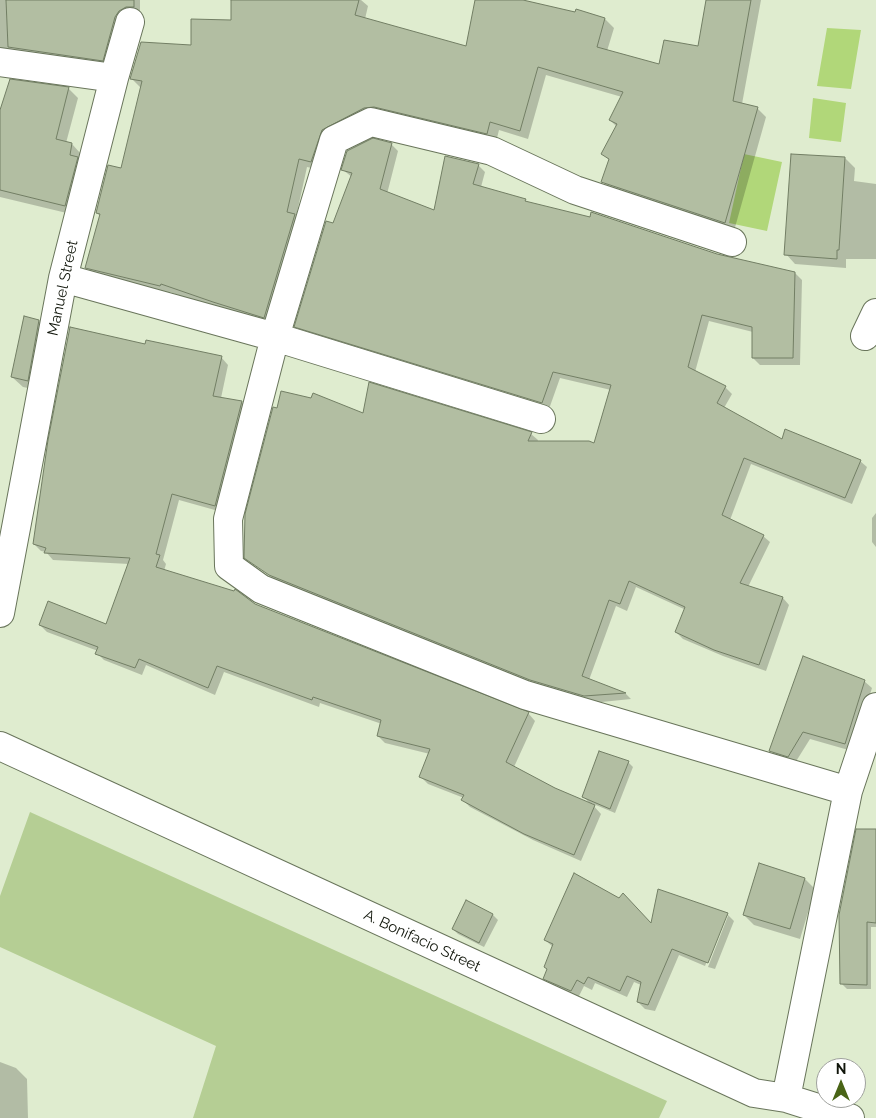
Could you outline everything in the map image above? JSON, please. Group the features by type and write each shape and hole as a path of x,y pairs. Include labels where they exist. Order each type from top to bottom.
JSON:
{"street":[{"name":"Manuel Street","path":"0,613 63,278 130,22"},
{"path":"0,62 114,78"},
{"path":"732,242 575,190 492,151 372,122 334,140 275,337 228,519 229,566 261,589 525,695 848,791"},
{"path":"63,278 275,337 541,419"},
{"path":"786,1098 848,791 876,707"},
{"name":"A. Bonifacio Street","path":"0,746 754,1093 786,1098 850,1118"}],"shaded area":[{"path":"827,28 861,30 851,89 817,86"},
{"path":"813,98 846,103 841,142 809,138"},
{"path":"744,154 782,162 767,231 729,223"},
{"path":"30,812 667,1101 659,1118 193,1118 216,1046 0,947 0,896"}],"building":[{"path":"6,0 134,0 134,7 126,7 119,11 115,17 103,61 8,47"},
{"path":"231,0 359,0 355,15 466,46 475,0 523,0 575,12 576,9 605,18 597,47 659,64 664,40 698,46 706,0 751,0 733,101 758,107 725,223 601,182 609,159 601,154 617,124 609,120 623,92 538,67 520,131 490,122 487,134 374,107 364,108 322,130 311,162 299,159 287,212 295,214 264,318 161,284 160,286 85,268 100,214 96,213 108,165 121,168 142,81 130,79 141,42 191,45 191,19 231,20"},
{"path":"10,79 69,87 56,139 72,143 70,155 78,157 65,206 0,190 0,110"},
{"path":"373,138 392,143 380,189 434,210 445,156 479,164 473,184 526,199 525,201 590,217 591,212 717,254 795,272 793,358 752,358 752,327 702,315 688,367 726,386 717,403 782,439 785,429 861,460 845,498 744,458 722,515 764,535 740,583 783,597 759,665 714,650 675,632 685,607 629,581 620,604 609,600 582,676 626,693 584,696 530,680 269,575 244,558 245,514 273,407 277,408 281,391 311,398 313,393 363,413 369,382 532,432 528,441 589,441 594,443 611,385 553,372 542,403 294,327 326,221 333,223 352,173 341,170 347,151"},
{"path":"791,154 845,157 837,259 784,255"},
{"path":"24,316 39,320 28,381 11,377"},
{"path":"70,327 145,344 146,340 222,356 213,396 242,401 215,506 172,494 156,554 160,555 156,567 234,591 235,589 255,604 529,712 506,762 555,788 595,805 574,855 524,834 461,800 464,795 419,777 430,749 377,736 381,720 313,697 312,700 217,666 208,688 139,659 135,668 95,654 98,647 39,625 48,601 106,624 130,558 44,553 46,548 33,544 48,440"},
{"path":"803,656 865,680 845,744 803,732 788,757 769,751"},
{"path":"599,751 629,761 610,809 582,797"},
{"path":"856,829 876,829 876,923 867,922 867,985 840,984 839,915"},
{"path":"759,863 805,878 790,929 743,915"},
{"path":"574,873 619,898 623,893 651,923 658,889 728,913 708,963 672,949 648,1005 637,1002 641,982 627,976 620,991 588,977 584,984 577,980 571,991 543,979 547,969 544,967 553,944 544,940"},
{"path":"466,900 493,914 479,943 452,929"}]}
